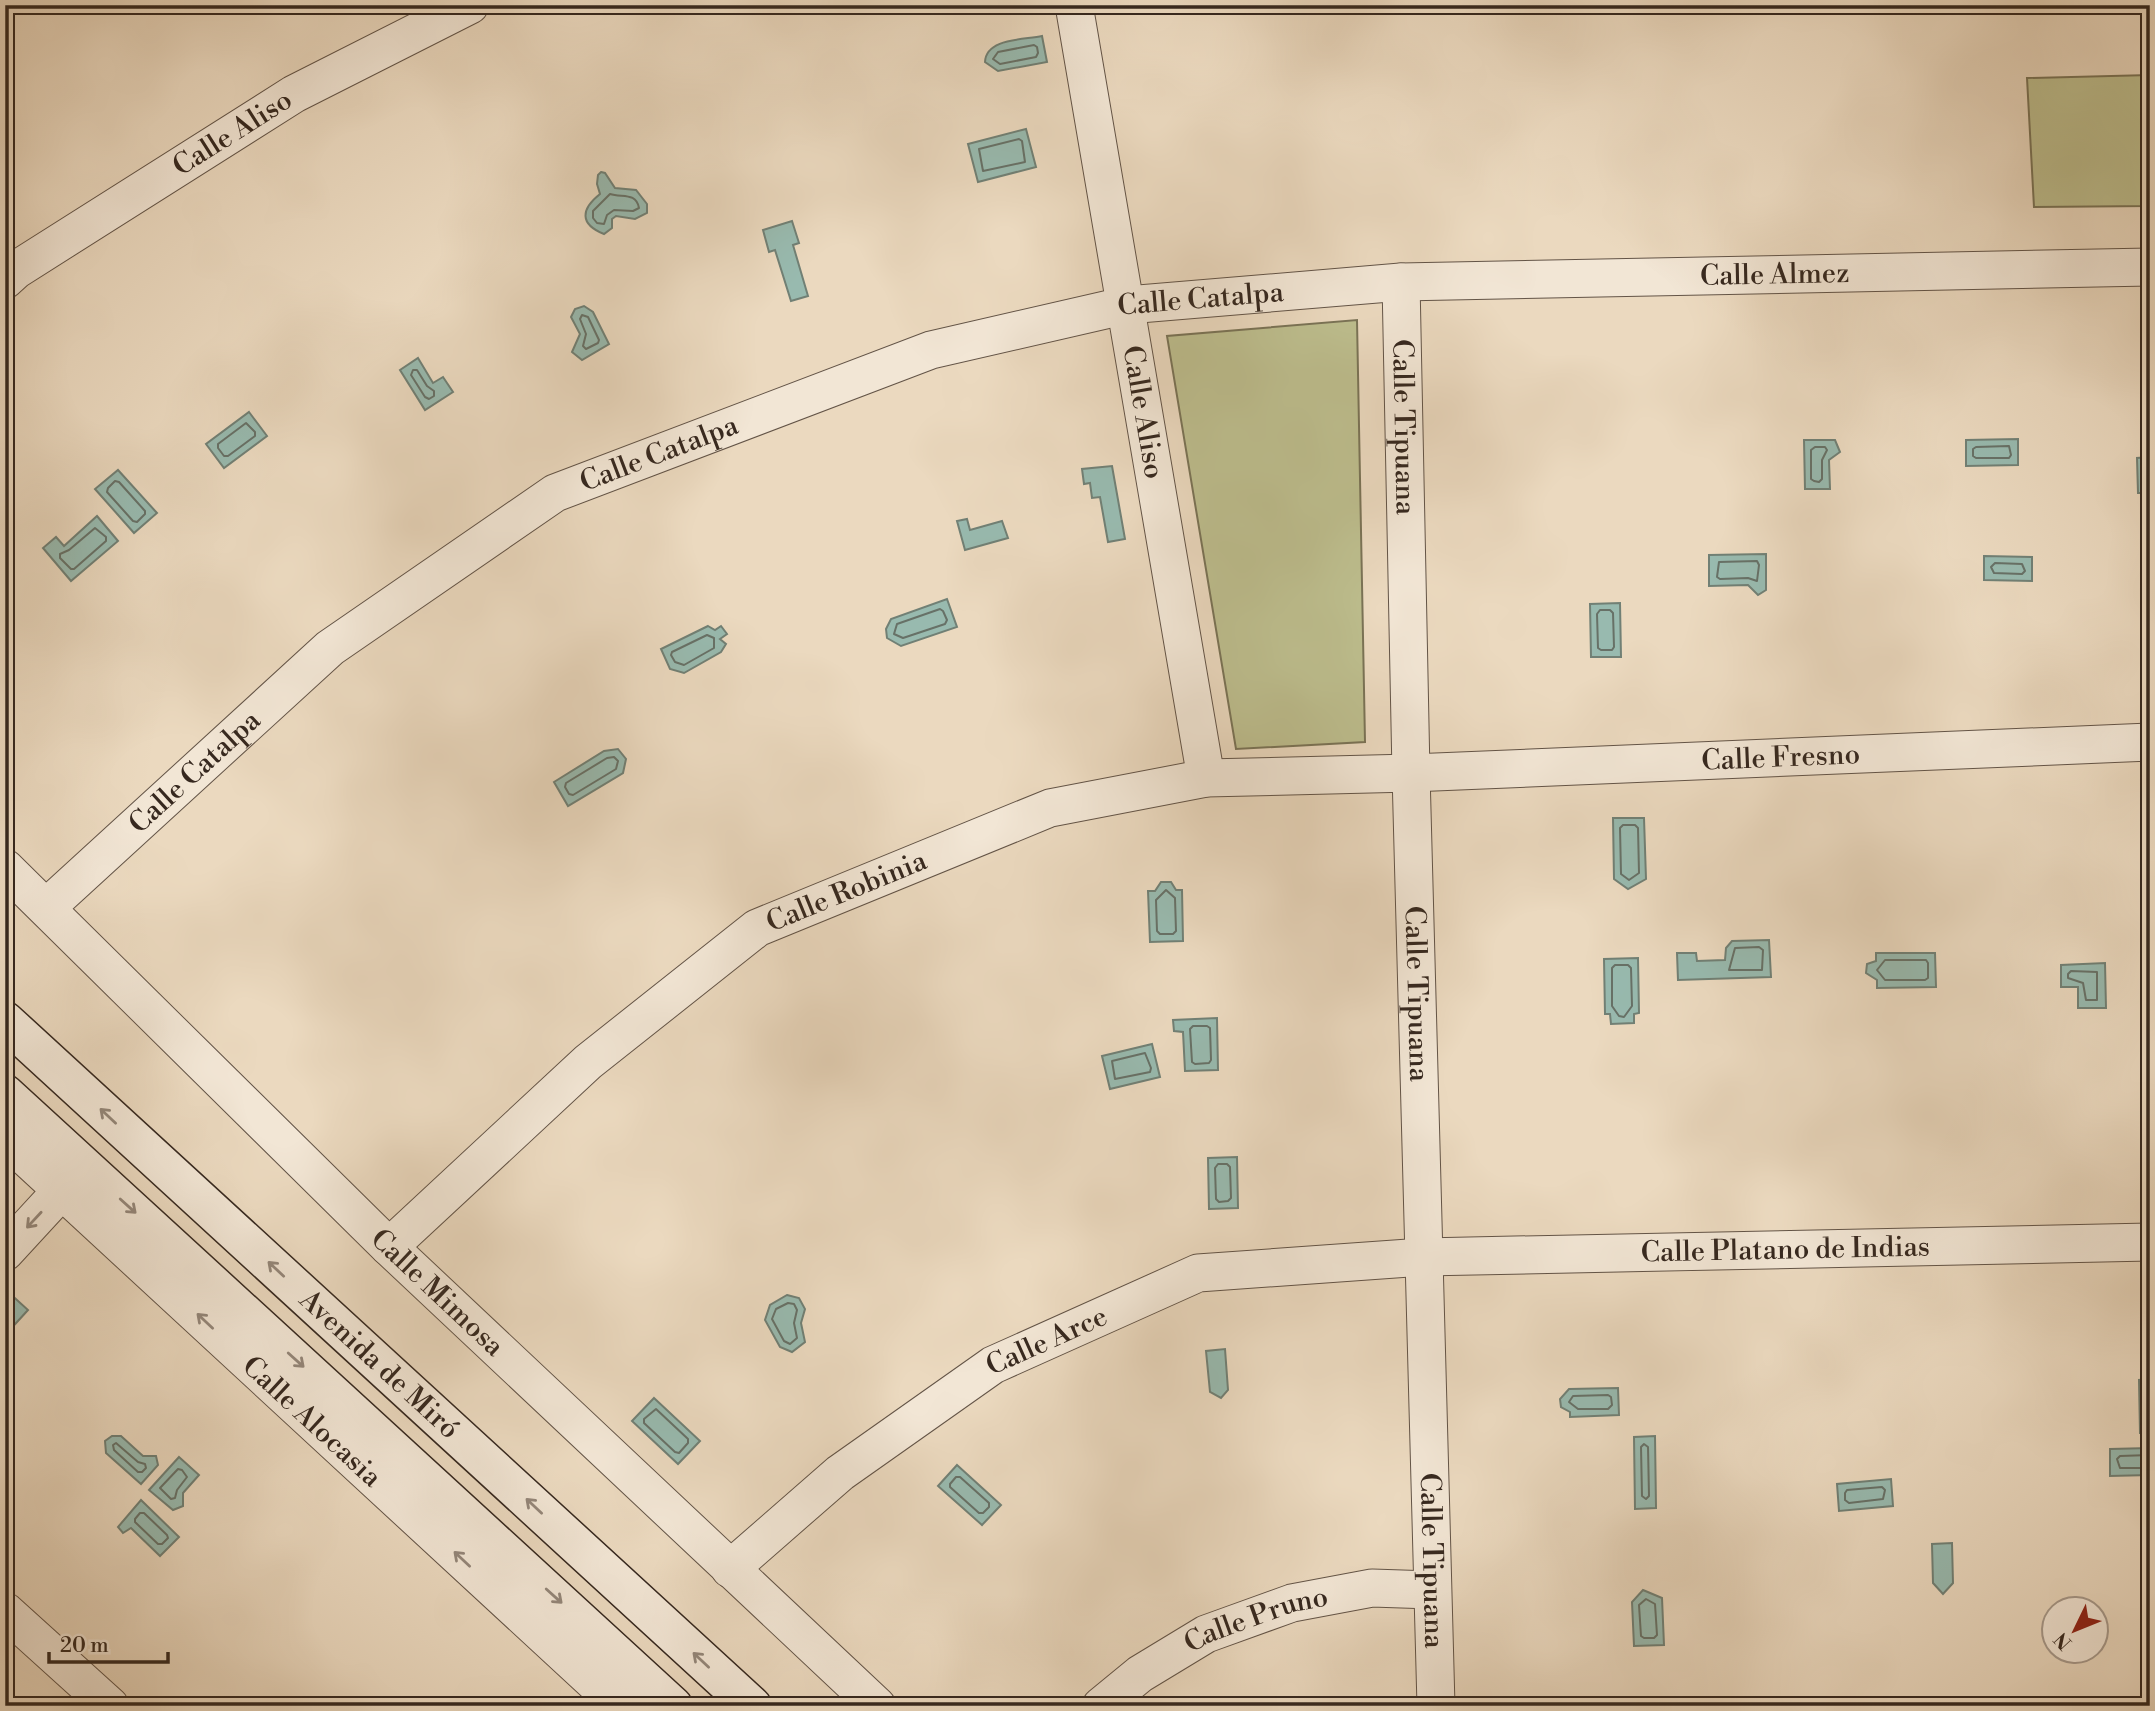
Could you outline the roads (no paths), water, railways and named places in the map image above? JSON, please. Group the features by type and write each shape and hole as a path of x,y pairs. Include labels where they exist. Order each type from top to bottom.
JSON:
{"main road":[{"name":"Avenida de Miró","path":"5,1021 752,1706"},
{"name":"Avenida de Miró","path":"5,1094 673,1706"}],"street":[{"name":"Calle Aliso","path":"5,280 16,270 294,94 470,5"},
{"name":"Calle Aliso","path":"1074,5 1206,778"},
{"name":"Calle Almez","path":"1401,282 2150,267"},
{"name":"Calle Catalpa","path":"47,907 330,648 555,493 931,350 1127,305 1401,282"},
{"name":"Calle Tipuana","path":"1401,282 1410,773 1436,1706"},
{"name":"Calle Fresno","path":"1410,773 2150,743"},
{"name":"Calle Robinia","path":"389,1247 588,1062 757,928 1050,808 1206,778 1410,773"},
{"name":"Calle Mimosa","path":"5,868 389,1247 877,1706"},
{"name":"Calle Alocasia","path":"5,1138 620,1706"},
{"path":"5,1252 63,1189"},
{"name":"Calle Platano de Indias","path":"1423,1257 2150,1242"},
{"name":"Calle Arce","path":"730,1569 840,1474 993,1366 1146,1296 1198,1273 1423,1257"},
{"name":"Calle Pruno","path":"1101,1706 1140,1674 1206,1634 1292,1603 1371,1588 1432,1590"},
{"path":"5,1611 110,1706"}],"water":[{"path":"1042,36 1047,62 998,71 985,62 987,54 999,44"},
{"path":"1026,129 1036,167 978,182 968,144"},
{"path":"601,172 605,173 615,188 636,190 647,204 647,213 635,219 616,216 612,219 612,228 604,234 590,226 585,216 589,205 600,194 597,184"},
{"path":"792,221 799,243 793,245 808,296 791,301 775,250 769,252 763,230"},
{"path":"584,306 593,312 609,344 582,360 572,352 580,334 571,317 575,309"},
{"path":"418,358 433,383 443,377 453,392 425,410 400,370"},
{"path":"249,412 267,436 224,468 206,444"},
{"path":"2018,439 2018,465 1966,466 1966,440"},
{"path":"1804,440 1835,440 1840,452 1829,460 1830,489 1805,489"},
{"path":"2150,457 2150,493 2138,493 2137,458"},
{"path":"1112,466 1125,539 1108,542 1100,497 1092,498 1090,483 1084,484 1082,469"},
{"path":"118,470 157,513 134,533 95,489"},
{"path":"97,516 118,541 71,581 43,548 56,537 64,546"},
{"path":"967,519 970,530 1002,521 1008,538 965,550 957,521"},
{"path":"1766,554 1766,590 1758,595 1748,585 1709,586 1709,555"},
{"path":"1984,556 2032,557 2032,581 1984,580"},
{"path":"947,599 957,627 901,646 887,638 886,629 891,619"},
{"path":"1620,603 1621,657 1591,657 1590,604"},
{"path":"708,626 715,630 721,626 727,634 720,639 726,644 721,652 684,673 670,669 661,649"},
{"path":"618,749 626,759 623,773 568,806 554,782 604,751"},
{"path":"1613,818 1644,818 1646,879 1628,889 1614,879"},
{"path":"1161,882 1171,882 1176,890 1182,890 1183,941 1150,942 1148,891 1155,891"},
{"path":"1769,940 1771,977 1678,980 1677,953 1696,953 1697,961 1725,960 1726,948 1732,941"},
{"path":"1876,953 1935,953 1936,987 1877,988 1877,980 1866,973 1867,964 1876,961"},
{"path":"1638,958 1639,1013 1634,1014 1634,1023 1611,1024 1610,1014 1605,1014 1604,959"},
{"path":"2105,963 2106,1008 2078,1008 2078,987 2061,987 2061,965"},
{"path":"1217,1018 1218,1070 1185,1071 1183,1032 1174,1031 1173,1020"},
{"path":"1152,1044 1160,1077 1110,1089 1102,1056"},
{"path":"1237,1157 1238,1208 1209,1209 1208,1158"},
{"path":"6,1290 28,1310 7,1333 5,1346"},
{"path":"787,1295 799,1298 805,1309 801,1323 805,1342 792,1352 780,1347 765,1320 770,1305"},
{"path":"1225,1349 1228,1390 1221,1398 1210,1392 1206,1351"},
{"path":"2150,1379 2150,1433 2140,1433 2139,1380"},
{"path":"1618,1388 1619,1415 1570,1417 1570,1412 1561,1407 1560,1399 1569,1389"},
{"path":"654,1398 700,1441 678,1464 632,1421"},
{"path":"112,1436 121,1436 143,1456 156,1456 158,1465 141,1484 106,1453 105,1441"},
{"path":"1655,1436 1656,1508 1635,1509 1634,1437"},
{"path":"2150,1448 2150,1475 2110,1476 2110,1449"},
{"path":"179,1457 199,1475 183,1493 183,1506 173,1510 149,1490"},
{"path":"957,1465 1001,1505 982,1525 938,1486"},
{"path":"1891,1479 1893,1506 1839,1511 1837,1484"},
{"path":"141,1500 179,1537 160,1556 131,1528 123,1533 118,1527"},
{"path":"1952,1543 1953,1583 1943,1594 1933,1583 1932,1544"},
{"path":"1643,1590 1662,1598 1664,1645 1634,1646 1632,1602"}]}
